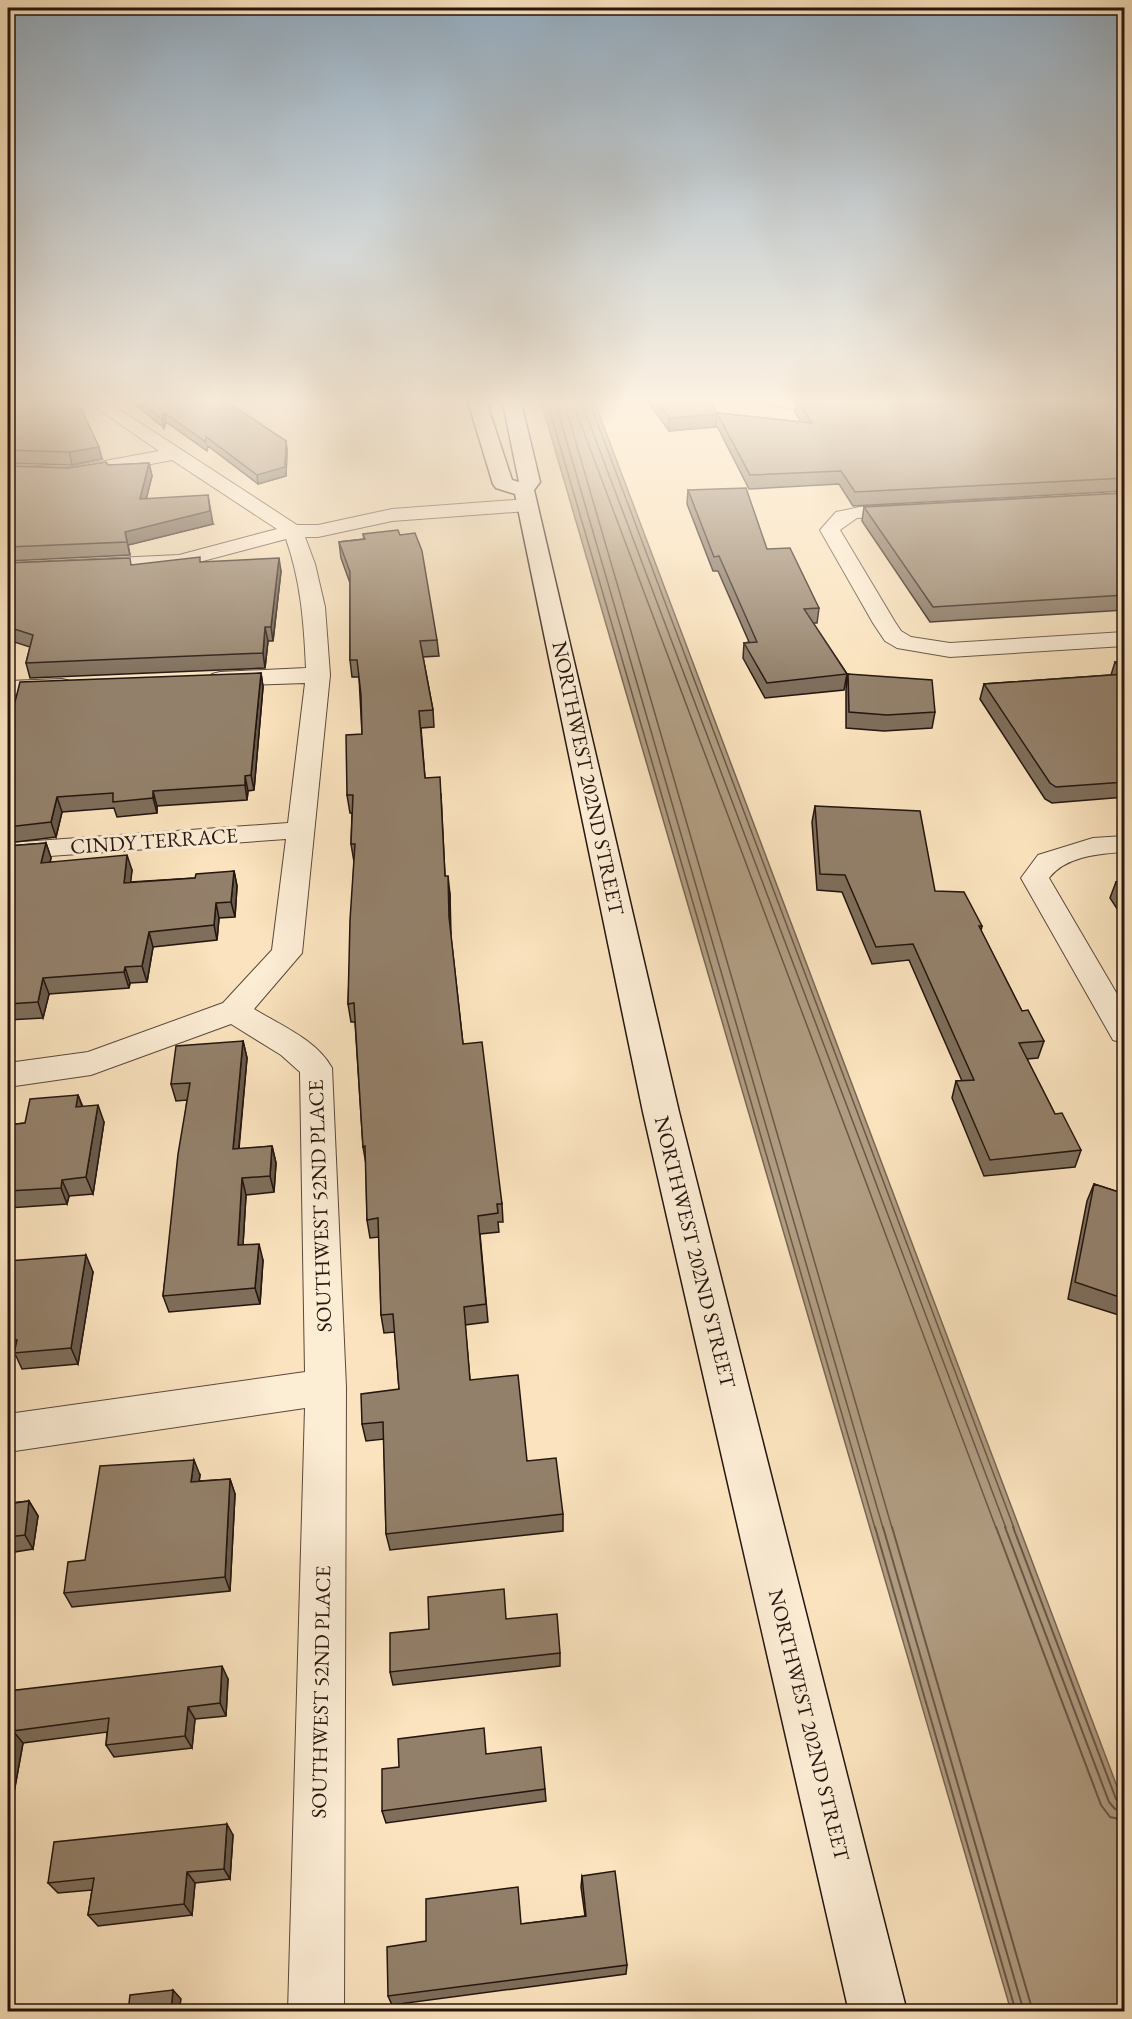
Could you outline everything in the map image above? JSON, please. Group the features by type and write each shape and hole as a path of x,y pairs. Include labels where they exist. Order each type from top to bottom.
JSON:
{"street":[{"path":"8,1075 91,1063 234,1011 287,953 318,675 314,608 305,564 293,531 232,492"},
{"path":"516,492 525,498"},
{"name":"NORTHWEST 202ND STREET","path":"527,492 525,498 661,1112 878,2012"},
{"path":"8,569 180,561 293,531 318,531 357,514 416,506 525,498"},
{"path":"931,509 843,515 833,521 830,530 893,636 905,643 950,650 1125,639"},
{"path":"198,680 318,675"},
{"path":"8,688 79,685"},
{"name":"CINDY TERRACE","path":"8,851 301,830"},
{"path":"1125,844 1093,846 1048,861 1035,878 1125,1032"},
{"name":"SOUTHWEST 52ND PLACE","path":"234,1011 292,1047 316,1068 326,1387 316,2012"},
{"path":"8,1433 326,1387"}],"water":[{"path":"568,492 629,492 1124,1805 1124,2011 1011,2011"}],"building":[{"path":"8,492 142,492 140,499 208,495 210,511 125,532 127,542 8,547"},
{"path":"689,492 747,492 767,549 790,548 819,608 804,609 847,674 767,683 744,643 757,642 719,556 714,557"},
{"path":"1125,493 1125,595 933,607 864,507"},
{"path":"398,530 400,535 415,533 422,551 437,640 420,641 433,710 419,711 425,778 440,777 445,876 448,876 449,917 463,1044 482,1042 502,1204 497,1204 498,1213 478,1216 486,1304 464,1307 470,1380 518,1375 527,1461 556,1458 563,1514 386,1534 383,1422 362,1424 361,1394 399,1389 393,1314 381,1315 378,1218 367,1220 365,1146 363,1147 354,1003 348,1004 355,844 351,844 353,795 347,795 346,735 362,734 357,660 350,660 350,572 339,542 365,539 363,534"},
{"path":"200,557 200,562 279,558 271,627 265,627 263,653 26,663 33,635 8,627 8,563 130,558 131,565"},
{"path":"1115,662 1125,662 1125,782 1056,787 1050,783 984,684 1124,674"},
{"path":"261,673 251,775 245,776 245,785 153,791 153,798 113,802 113,793 57,797 51,822 8,827 8,729 20,682"},
{"path":"848,674 932,680 935,712 887,715 849,712"},
{"path":"815,806 920,811 935,891 964,892 1022,1011 1028,1010 1044,1041 1019,1043 1055,1114 1062,1113 1081,1150 990,1160 956,1081 974,1080 913,944 876,947 845,875 820,874"},
{"path":"46,843 41,863 127,855 124,883 195,878 196,874 234,871 231,902 216,903 214,925 149,932 142,966 125,967 124,972 43,978 38,1002 8,1004 8,846"},
{"path":"1125,881 1125,895 1116,882"},
{"path":"243,1041 233,1149 272,1146 270,1176 242,1178 238,1245 259,1244 255,1288 163,1296 178,1154 190,1083 171,1084 176,1046"},
{"path":"78,1095 76,1107 98,1105 86,1177 62,1180 61,1188 8,1191 8,1125 25,1123 30,1099"},
{"path":"1094,1184 1125,1194 1125,1299 1075,1282"},
{"path":"86,1255 71,1348 14,1353 17,1340 8,1340 8,1261"},
{"path":"194,1460 191,1482 230,1479 225,1577 64,1593 68,1562 85,1560 100,1466"},
{"path":"29,1501 25,1535 8,1537 8,1504"},
{"path":"504,1589 506,1619 557,1614 560,1653 390,1672 390,1633 429,1629 428,1597"},
{"path":"222,1666 220,1703 188,1707 185,1736 106,1745 109,1718 13,1731 8,1760 8,1691"},
{"path":"484,1728 486,1754 541,1747 545,1789 382,1811 382,1769 399,1767 398,1739"},
{"path":"227,1824 224,1869 187,1872 184,1904 88,1915 94,1878 48,1883 54,1842"},
{"path":"615,1871 627,1965 388,1996 387,1947 426,1941 426,1899 518,1887 521,1924 586,1916 582,1876"},
{"path":"173,1990 171,2012 128,2012 130,1995"}]}
